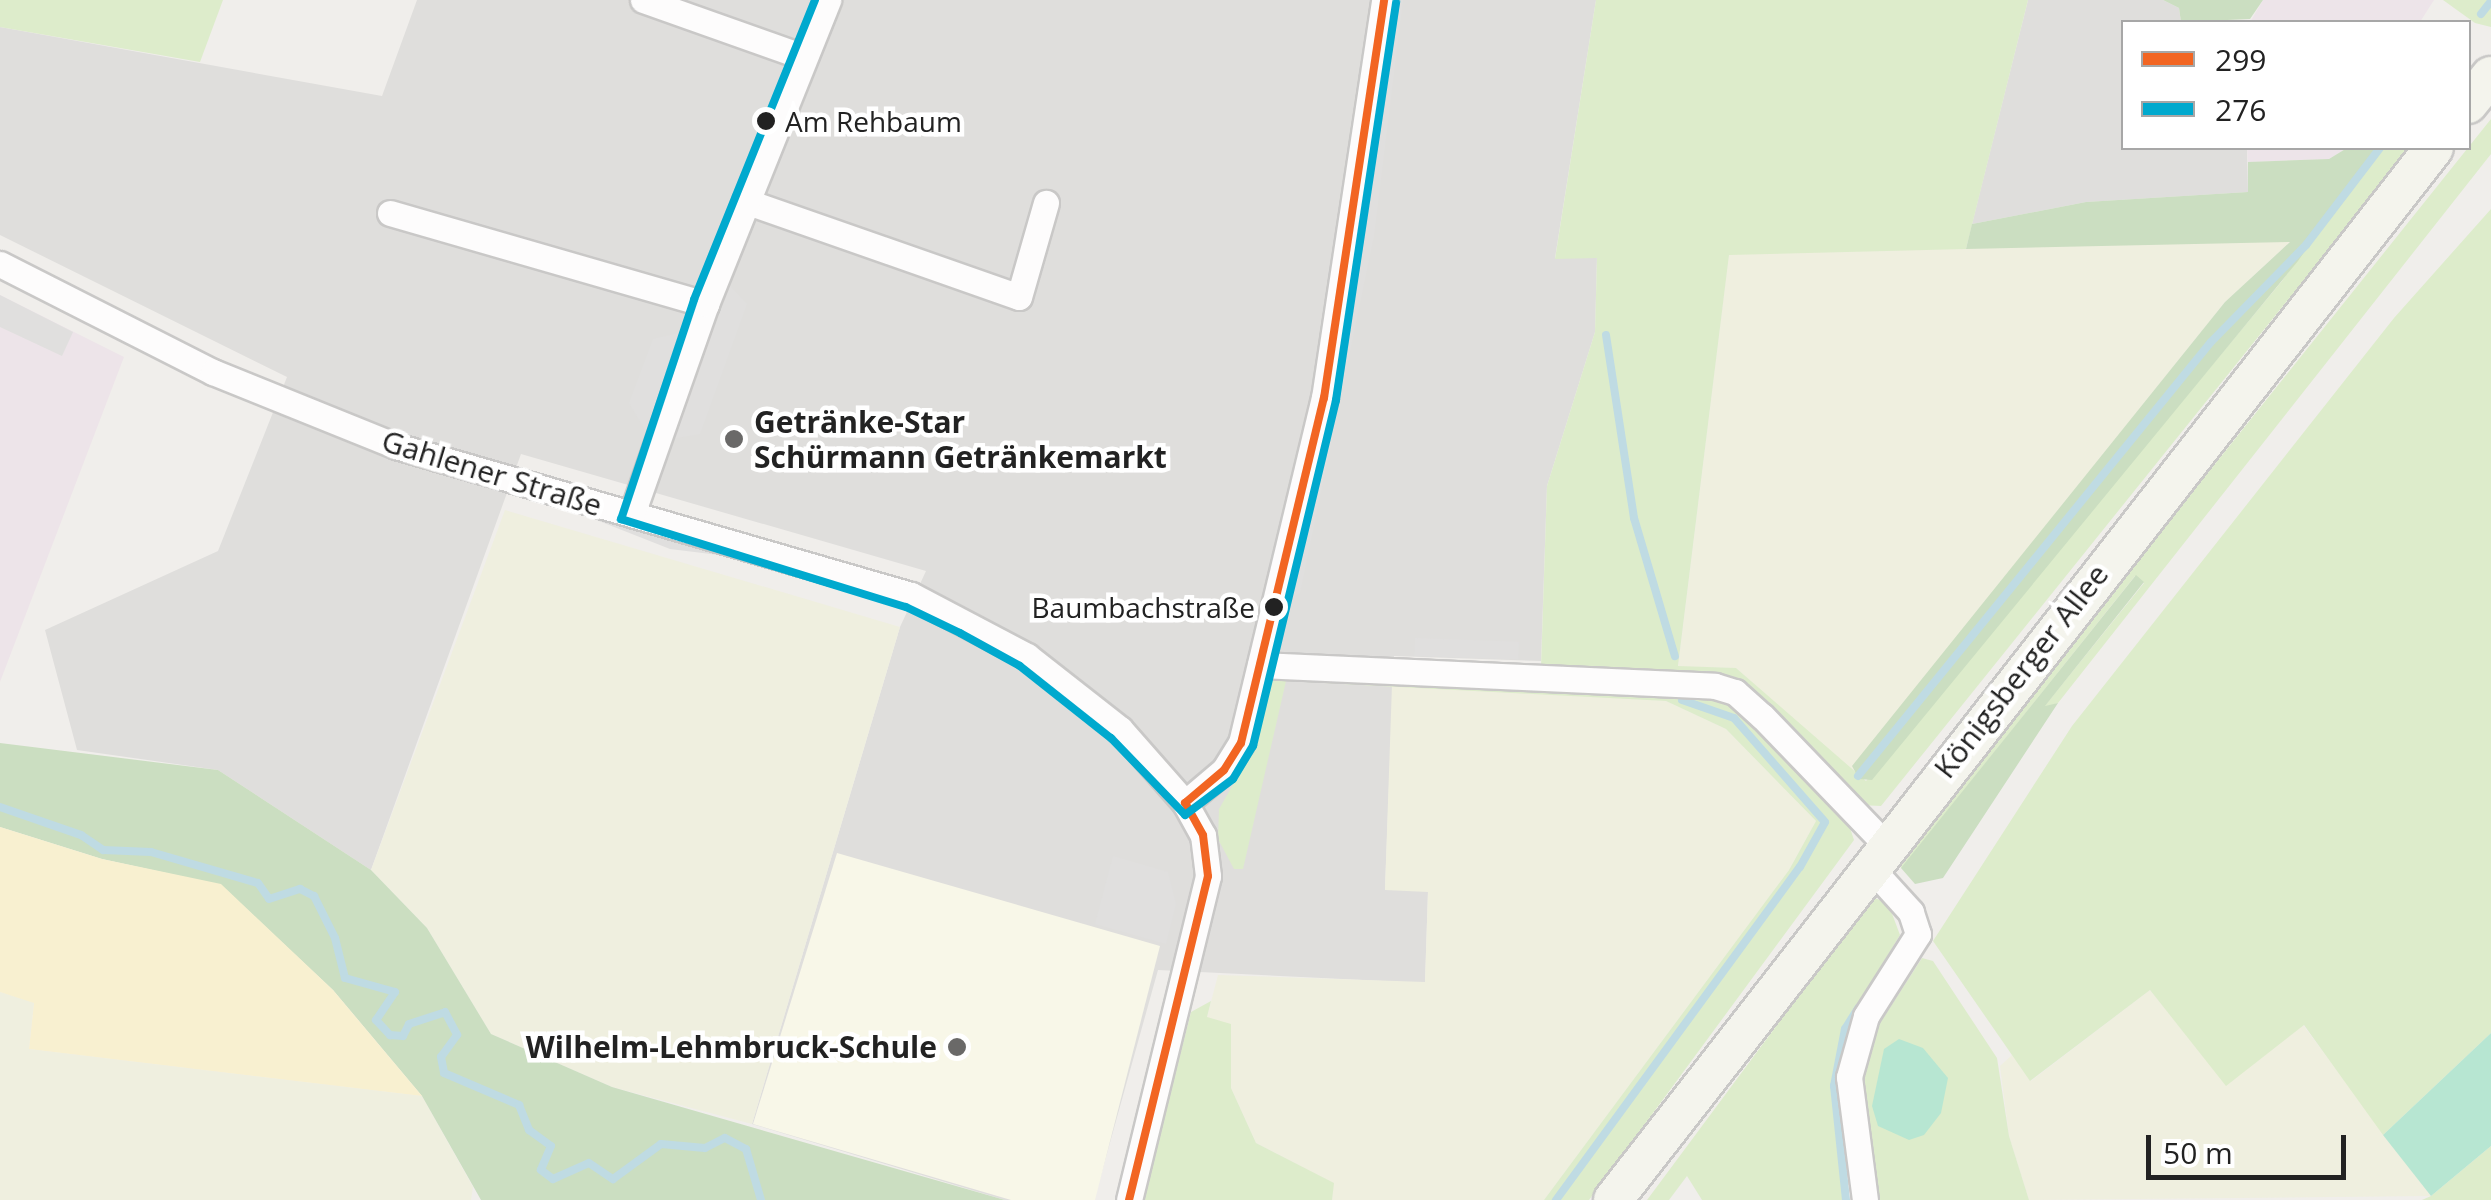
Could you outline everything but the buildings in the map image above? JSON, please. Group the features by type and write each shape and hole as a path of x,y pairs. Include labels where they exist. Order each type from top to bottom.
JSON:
{"main road":[{"path":"2471,100 2491,76"},
{"name":"Königsberger Allee","path":"1613,1200 2432,150"}],"street":[{"path":"643,0 804,56"},
{"path":"632,514 745,201 828,0"},
{"path":"1185,802 1224,770 1241,743 1324,398 1384,0"},
{"path":"745,201 1019,297 1046,203"},
{"path":"390,213 549,254 706,304"},
{"name":"Gahlener Straße","path":"0,264 300,411 396,446 911,595 1027,656 1120,729 1185,802 1202,834 1208,876 1129,1200"},
{"path":"1260,665 1715,686 1734,692 1762,716 1879,856 1911,912 1918,934 1866,1016 1848,1077 1865,1200"}],"shaded area":[{"path":"417,0 1596,0 1555,258 1597,257 1595,332 1547,486 1541,661 1394,656 1385,889 1428,891 1425,983 1158,970 1094,1200 1005,1200 752,1124 900,627 926,571 521,454 371,870 218,770 77,750 45,630 218,551 287,377 0,235 0,27 382,96"},
{"path":"1393,0 1403,0 1374,236 1300,593 1286,600 1365,232"},
{"path":"2028,0 2163,0 2179,8 2181,20 2121,20 2121,150 2247,150 2248,192 2086,202 1972,224"},
{"path":"2263,0 2434,0 2421,20 2251,20"},
{"path":"2247,150 2344,150 2329,159 2248,162"},
{"path":"727,283 747,304 700,434 671,439"},
{"path":"0,295 124,357 0,682"},
{"path":"0,295 73,332 62,356 0,327"},
{"path":"683,332 647,433 629,403 653,339"},
{"path":"566,508 743,558 670,549"},
{"path":"1415,638 1519,642 1518,660 1414,656"},
{"name":"Wilhelm-Lehmbruck-Schule","path":"837,853 1160,946 1095,1200 1011,1200 753,1124"},
{"path":"1113,856 1168,872 1176,904 1166,944 1095,924"}],"green space":[{"path":"0,0 223,0 200,62 0,27"},
{"path":"1596,0 2028,0 1966,249 1729,255 1678,666 1736,668 1866,781 2282,281 2376,150 2408,150 1881,806 1860,805 1748,693 1541,667 1547,486 1595,332 1597,258 1555,259"},
{"path":"2163,0 2263,0 2250,19 2181,20 2179,8"},
{"path":"2443,0 2491,0 2491,27 2471,20"},
{"path":"2491,119 2491,154 2058,703 2043,708 2144,583 2135,576 1902,868 1895,864 2466,150 2471,150 2471,144"},
{"path":"2344,150 2376,150 2298,261 1872,780 1859,779 1852,766 1864,751 2225,302 2290,242 1966,249 1972,224 2086,202 2248,192 2248,162 2329,159"},
{"path":"2491,209 2491,1033 2383,1135 2304,1025 2226,1086 2150,990 2030,1081 1933,941 2072,726 2394,318"},
{"path":"2291,241 2225,302 1853,766 1855,775 1736,668 1678,667 1729,254"},
{"path":"505,510 900,627 752,1124 612,1087 491,1034 427,928 371,870"},
{"path":"2136,575 2144,582 2045,706 2058,703 1943,878 1915,884 1901,868"},
{"path":"1272,676 1718,695 1762,726 1850,828 1854,840 1589,1200 1544,1200 1789,870 1816,821 1726,729 1666,701 1286,681 1243,869 1234,869 1218,839 1219,809 1246,762"},
{"path":"1392,684 1666,701 1726,729 1816,821 1789,870 1544,1200 1332,1200 1333,1183 1256,1143 1231,1088 1229,1057 1207,1017 1218,975 1425,982 1428,892 1385,890"},
{"path":"0,743 218,770 371,870 427,928 491,1034 612,1087 1005,1200 481,1200 422,1096 333,990 221,885 102,859 0,827"},
{"path":"1872,897 1888,903 1900,935 1843,1029 1831,1086 1845,1200 1702,1200 1687,1176 1669,1200 1647,1200"},
{"path":"1922,958 1933,961 1997,1058 2009,1136 2029,1200 1873,1200 1859,1087 1869,1040"},
{"path":"2150,990 2226,1085 2303,1025 2431,1196 2029,1200 2009,1136 2000,1066 2012,1055 2031,1081"},
{"path":"0,992 34,1002 29,1049 422,1096 473,1187 471,1200 0,1200"},
{"path":"1211,1001 1207,1017 1231,1024 1231,1088 1256,1143 1334,1183 1332,1200 1143,1200 1191,1012"},
{"path":"2491,1033 2491,1146 2431,1196 2383,1135"},
{"path":"1899,1039 1923,1048 1948,1078 1941,1113 1924,1135 1909,1140 1878,1126 1872,1106 1884,1049"},
{"path":"2491,1146 2491,1200 2422,1200 2431,1196"}],"sand":[{"path":"0,827 102,859 221,884 333,990 422,1096 29,1049 34,1003 0,992"}],"waterway":[{"path":"2481,14 2491,1"},
{"path":"1858,776 2211,342 2306,245 2378,150"},
{"path":"1606,335 1634,518 1675,656"},
{"path":"1556,1200 1800,867 1825,822 1734,718 1682,700"},
{"path":"0,807 81,835 103,850 151,852 258,883 269,899 300,889 314,896 335,938 345,978 395,992 376,1020 390,1035 403,1036 409,1024 445,1012 457,1035 441,1057 444,1073 519,1105 529,1130 551,1146 541,1170 553,1179 589,1163 613,1179 661,1144 705,1148 725,1138 746,1149 761,1200"},
{"path":"1846,1200 1834,1086 1845,1029 1858,1008"}],"transit line":[{"name":"276","path":"815,0 694,300 621,519 906,607 960,633 1020,666 1111,738 1185,815 1233,779 1253,746 1336,400 1396,2"},
{"name":"299","path":"1185,803 1224,770 1241,743 1324,398 1384,0"},
{"name":"299","path":"1129,1200 1208,876 1203,835 1185,803"}],"place":[{"name":"Am Rehbaum","path":"766,121"},
{"name":"Getränke-Star Schürmann Getränkemarkt","path":"734,439"},
{"name":"Baumbachstraße","path":"1274,607"},
{"name":"Wilhelm-Lehmbruck-Schule","path":"957,1047"}]}
